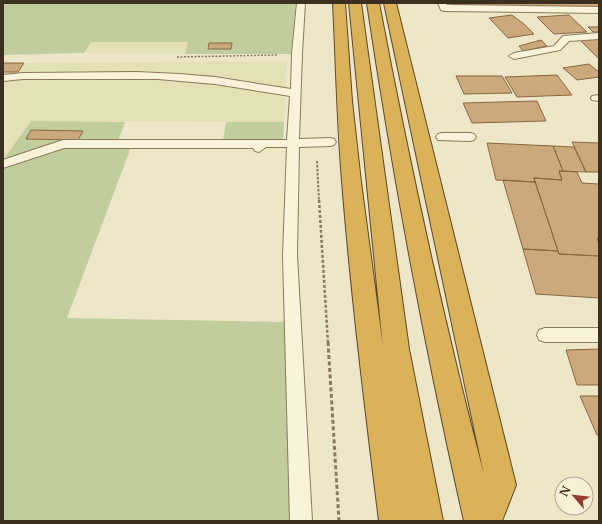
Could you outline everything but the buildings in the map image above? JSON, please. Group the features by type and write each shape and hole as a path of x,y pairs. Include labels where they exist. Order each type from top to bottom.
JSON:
{"highway":[{"path":"339,3 346,133 377,398 394,521"},
{"path":"355,3 396,349 427,521"},
{"path":"373,3 426,286 480,521"},
{"path":"390,3 501,485 486,521"}],"lane":[{"path":"301,3 293,143 290,255 301,521"},
{"path":"442,3 444,8 599,10"},
{"path":"514,56 557,48 566,38 599,36"},
{"path":"3,78 23,76 167,76 204,79 277,92 296,93"},
{"path":"442,137 470,137"},
{"path":"3,164 63,144 261,146 330,142"},
{"path":"545,335 599,335"}],"path":[{"path":"172,57 297,55"},
{"path":"316,142 339,521"}],"shaded area":[{"path":"91,42 189,42 185,54 84,53"},
{"path":"287,61 284,122 31,121 3,160 3,72 18,72 24,63"}],"green space":[{"path":"3,3 296,3 291,54 185,54 188,42 91,42 84,53 3,55"},
{"path":"31,121 125,122 118,141 131,147 67,318 285,322 294,521 3,521 3,160"},
{"path":"226,122 284,122 283,141 223,141"}]}
